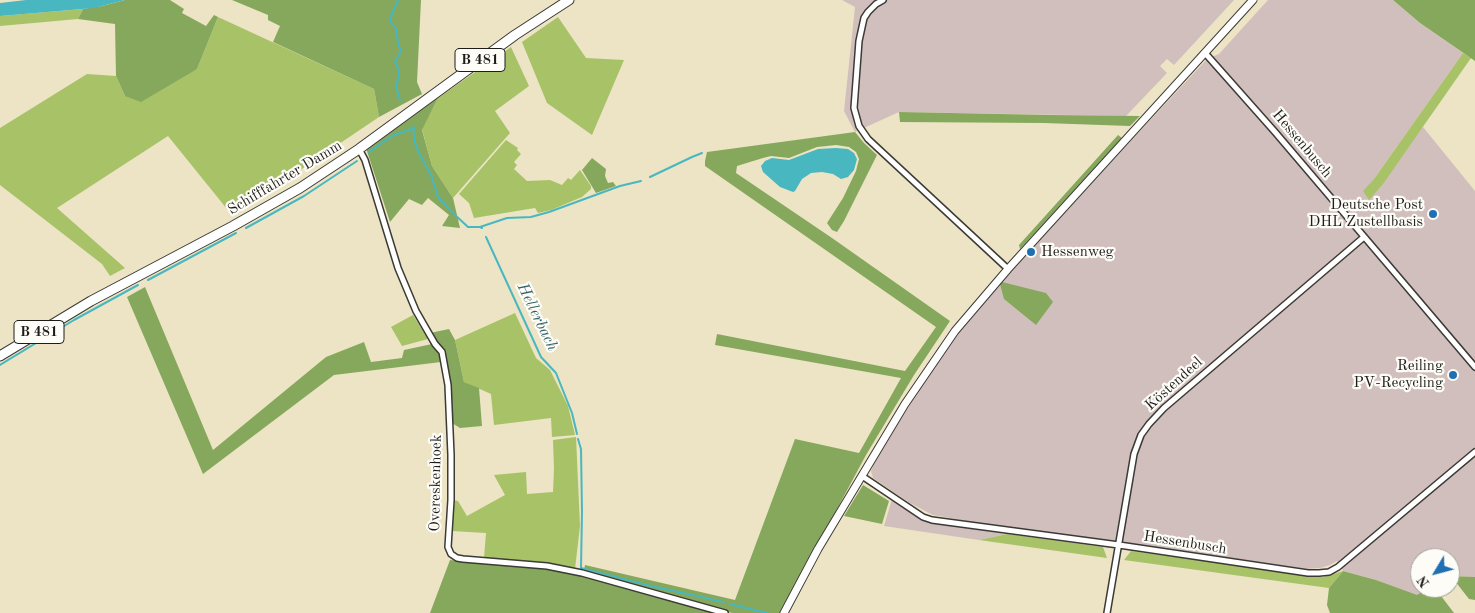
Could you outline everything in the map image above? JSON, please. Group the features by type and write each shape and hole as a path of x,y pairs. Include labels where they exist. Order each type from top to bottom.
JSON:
{"main road":[{"name":"Schifffahrter Damm","path":"0,356 85,304 261,211 300,188 359,149 499,47 569,0"}],"street":[{"path":"883,0 876,4 864,18 859,41 854,108 859,126 868,139 1008,269"},
{"path":"784,613 818,549 905,404 960,324 1253,0"},
{"name":"Hessenbusch","path":"1206,53 1475,367"},
{"name":"Overeskenhoek","path":"359,149 365,160 402,276 416,311 442,352 448,385 451,463 448,547 451,554 463,559 547,566 582,573 725,613"},
{"name":"Köstendeel","path":"1107,613 1134,454 1141,435 1164,408 1364,237"},
{"name":"Hessenbusch","path":"862,476 923,517 932,520 1308,573 1329,572 1338,567 1475,452"}],"shaded area":[{"path":"842,0 1234,0 1174,65 1167,59 1160,66 1167,73 1126,116 899,112 855,132 844,111 855,7"},
{"path":"1268,0 1393,0 1420,23 1463,53 1374,179 1363,191 1423,127 1475,191 1475,577 1460,576 1460,548 1410,548 1410,593 1376,580 1343,571 1337,561 1320,568 1307,569 984,524 933,515 910,503 873,478 871,471 874,463 928,375 952,340 986,297 1207,59 1219,54"},
{"path":"892,499 933,523 1007,534 979,540 884,526"}],"green space":[{"path":"125,0 170,0 184,9 182,13 206,26 214,15 218,17 197,69 141,102 125,96 116,76 115,24 78,19 83,9"},
{"path":"232,0 421,0 417,82 422,94 379,117 374,89 273,42 280,26 268,20 268,15"},
{"path":"1393,0 1475,0 1475,61 1420,23"},
{"path":"83,9 78,19 0,26 0,16"},
{"path":"218,17 374,89 379,117 284,181 227,209 168,136 57,208 125,268 110,276 102,264 0,185 0,128 87,74 116,76 125,96 197,69"},
{"path":"558,17 586,58 624,60 592,135 547,103 522,42"},
{"path":"511,47 529,86 495,111 510,133 453,198 432,166 422,129 438,98"},
{"path":"1463,53 1471,58 1383,184 1369,200 1363,191 1374,179"},
{"path":"438,98 422,130 432,166 453,198 460,228 442,226 449,215 428,198 422,205 409,199 390,222 366,148"},
{"path":"899,112 1140,116 1130,126 1044,123 900,122"},
{"path":"855,132 877,155 837,232 832,230 827,223 843,198 856,171 859,159 856,152 849,147 836,145 817,147 789,158 771,156 737,166 736,173 950,321 914,375 866,455 781,613 732,613 584,570 585,565 735,600 795,439 859,453 901,378 715,345 717,334 905,371 936,327 705,166 707,152"},
{"path":"1118,135 1122,138 1020,249 1019,245"},
{"path":"506,140 518,148 517,150 521,154 514,162 517,165 514,169 527,181 550,180 562,185 568,178 571,180 580,170 591,186 591,189 582,197 551,210 538,213 535,208 474,218 469,203 459,194"},
{"path":"592,158 606,169 605,176 608,183 613,182 616,186 596,193 582,170"},
{"path":"1002,282 1046,293 1053,302 1036,325 1004,299 1000,284"},
{"path":"145,287 213,450 326,357 364,342 371,362 402,358 404,350 432,344 440,352 441,362 334,375 203,474 127,297"},
{"path":"515,313 536,358 550,370 568,406 575,435 552,437 551,418 494,425 491,394 464,382 455,340"},
{"path":"413,315 428,339 402,346 391,327"},
{"path":"449,329 455,340 464,382 479,388 482,426 460,428 452,423 450,385 436,343 430,333"},
{"path":"576,437 580,526 575,569 484,558 486,533 452,531 453,500 458,501 467,516 505,495 494,475 526,472 527,494 553,492 553,440"},
{"path":"863,485 889,501 882,524 844,516"},
{"path":"1007,534 1103,547 1107,558 979,540"},
{"path":"1131,551 1323,577 1343,571 1329,588 1124,560"},
{"path":"450,560 547,569 582,576 713,613 430,613"},
{"path":"1343,571 1410,592 1410,598 1443,598 1454,613 1330,613 1327,605 1329,588"},
{"path":"1460,576 1475,577 1475,600 1469,599 1460,588"}],"water":[{"path":"26,0 125,0 94,8 0,16 0,3"},
{"path":"818,149 848,149 854,153 857,159 854,170 848,177 841,179 833,174 811,173 802,179 793,192 780,187 763,172 761,166 765,161 772,158 789,160"}],"waterway":[{"name":"Hellerbach","path":"398,0 391,16 391,22 397,30 396,37 401,50 395,62 399,70 396,87 400,100"},
{"name":"Hellerbach","path":"413,126 415,143 431,175 438,197 468,227 482,228"},
{"path":"369,152 392,136 414,128"},
{"path":"650,177 702,153"},
{"path":"246,228 304,196 357,161"},
{"path":"480,227 507,218 531,217 549,212 620,186 641,181"},
{"path":"148,280 236,233"},
{"name":"Hellerbach","path":"486,237 541,357 556,373 572,413 577,434"},
{"path":"0,365 74,320 138,285"},
{"path":"578,439 581,449 581,568 724,602"},
{"path":"730,604 767,613"}],"place":[{"name":"Deutsche Post DHL Zustellbasis","path":"1433,214"},
{"name":"Hessenweg","path":"1031,252"},
{"name":"Reiling PV-Recycling","path":"1453,375"}]}
